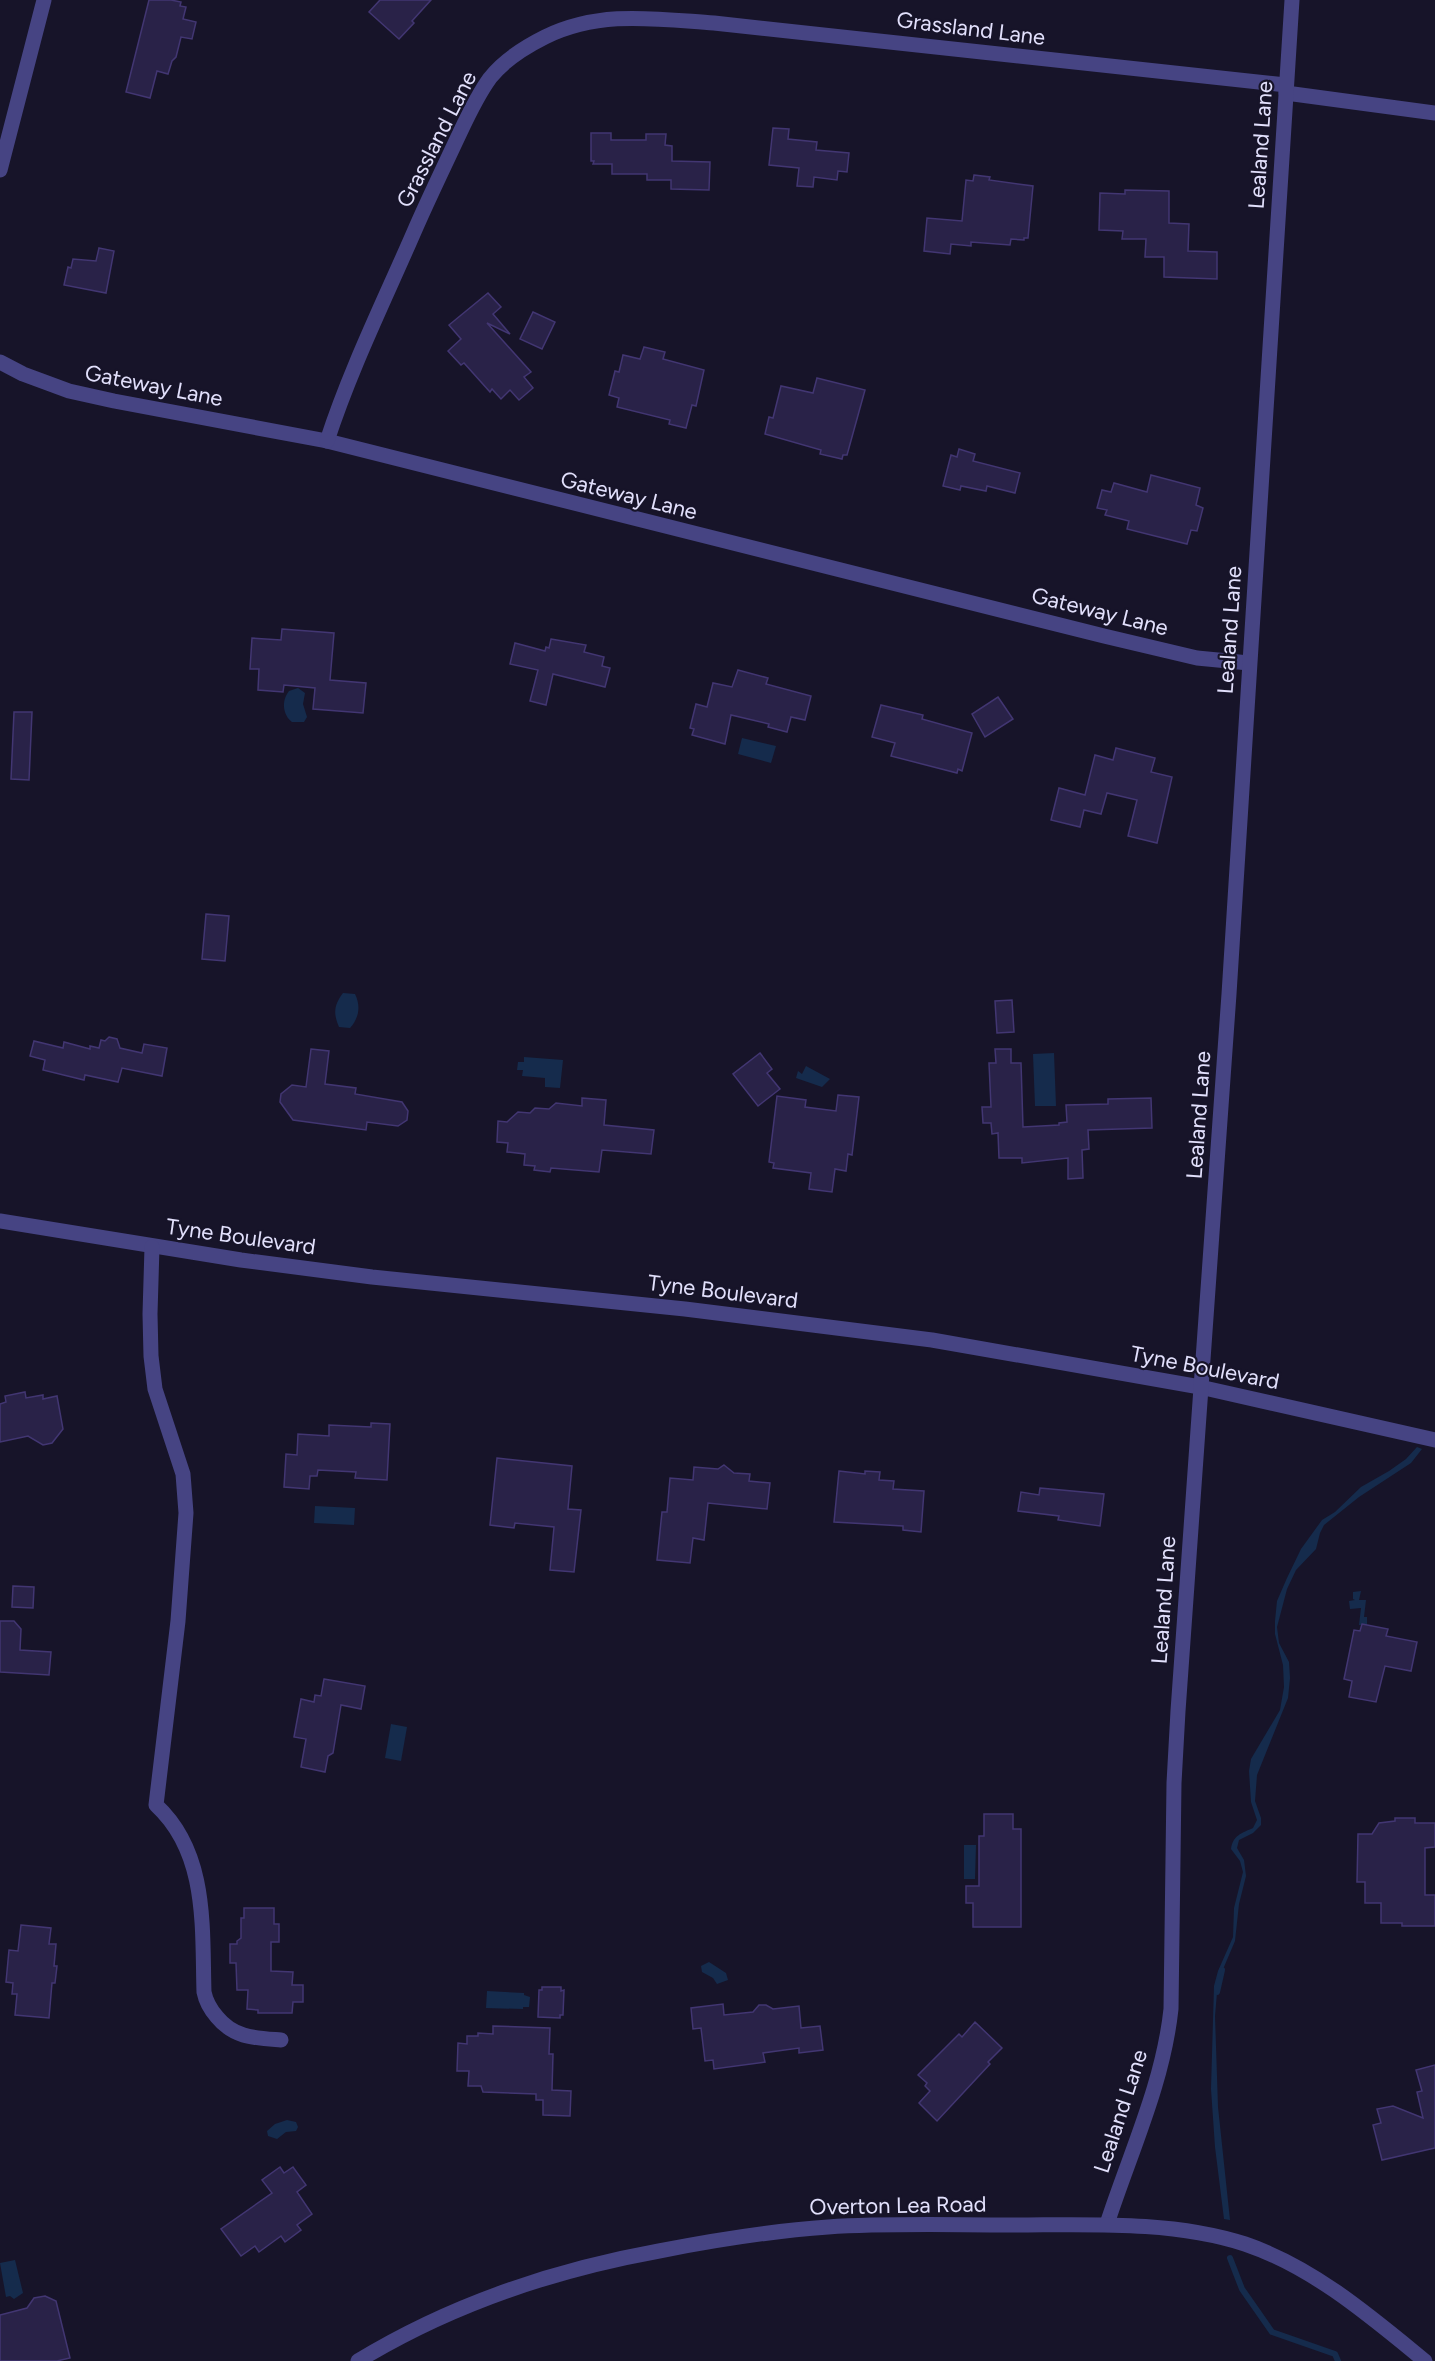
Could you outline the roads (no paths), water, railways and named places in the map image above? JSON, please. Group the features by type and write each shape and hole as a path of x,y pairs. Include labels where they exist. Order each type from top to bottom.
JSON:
{"street":[{"path":"0,170 44,0"},
{"name":"Lealand Lane","path":"1107,2224 1156,2085 1167,2042 1171,2009 1174,1783 1229,994 1292,0"},
{"name":"Grassland Lane","path":"327,441 349,380 429,199 476,100 491,77 504,64 536,42 564,29 600,19 617,18 714,23 1286,89 1435,113"},
{"name":"Gateway Lane","path":"0,362 23,374 69,391 327,441 1125,641 1197,658 1250,663"},
{"name":"Tyne Boulevard","path":"0,1221 152,1247 372,1277 685,1309 932,1340 1200,1387 1435,1440"},
{"path":"152,1247 150,1356 155,1389 183,1474 186,1513 178,1621 156,1805 176,1829 198,1878 202,1905 206,2001 224,2025 237,2034 281,2040"},
{"name":"Overton Lea Road","path":"358,2361 421,2326 501,2293 591,2265 694,2243 755,2234 830,2227 931,2224 1107,2224 1209,2235 1245,2244 1275,2256 1313,2276 1425,2361"}],"water":[{"path":"298,688 305,693 303,704 307,717 304,722 292,722 287,716 284,703 289,691"},
{"path":"742,738 776,746 771,763 738,754"},
{"path":"343,993 355,994 358,1003 357,1016 350,1028 339,1027 336,1017 336,1005"},
{"path":"1054,1053 1056,1106 1035,1106 1033,1054"},
{"path":"524,1057 563,1060 560,1088 545,1087 545,1078 522,1076 523,1070 517,1070 518,1062 524,1062"},
{"path":"806,1066 830,1079 822,1087 796,1078 798,1071 802,1074"},
{"path":"1417,1447 1422,1449 1411,1463 1359,1497 1324,1525 1316,1549 1296,1570 1287,1589 1277,1627 1279,1643 1289,1662 1288,1698 1257,1775 1255,1801 1261,1825 1253,1833 1239,1840 1237,1848 1244,1860 1246,1876 1239,1904 1235,1941 1218,1981 1215,2016 1218,2107 1230,2220 1224,2219 1211,2089 1214,1986 1233,1937 1234,1908 1243,1872 1240,1861 1231,1849 1232,1844 1239,1835 1253,1828 1257,1820 1251,1802 1249,1771 1251,1759 1280,1710 1284,1687 1283,1665 1275,1634 1277,1601 1301,1549 1322,1520 1335,1512 1361,1487 1406,1459"},
{"path":"315,1506 355,1508 354,1525 314,1523"},
{"path":"1361,1591 1359,1600 1366,1600 1364,1617 1367,1617 1367,1625 1359,1625 1361,1608 1350,1609 1349,1601 1355,1600 1353,1592"},
{"path":"391,1724 407,1727 401,1761 385,1758"},
{"path":"964,1845 976,1845 975,1879 964,1879"},
{"path":"709,1962 726,1973 728,1980 717,1984 713,1978 702,1972 701,1966"},
{"path":"487,1991 524,1993 530,1997 529,2007 523,2007 523,2009 486,2008"},
{"path":"287,2120 296,2122 298,2127 296,2131 286,2132 277,2139 268,2136 267,2131 275,2124"},
{"path":"15,2260 23,2293 14,2299 10,2296 6,2297 0,2263"}],"waterway":[{"path":"1217,1992 1222,1970"},
{"path":"1230,2258 1242,2289 1272,2332 1335,2354 1338,2361"}]}
